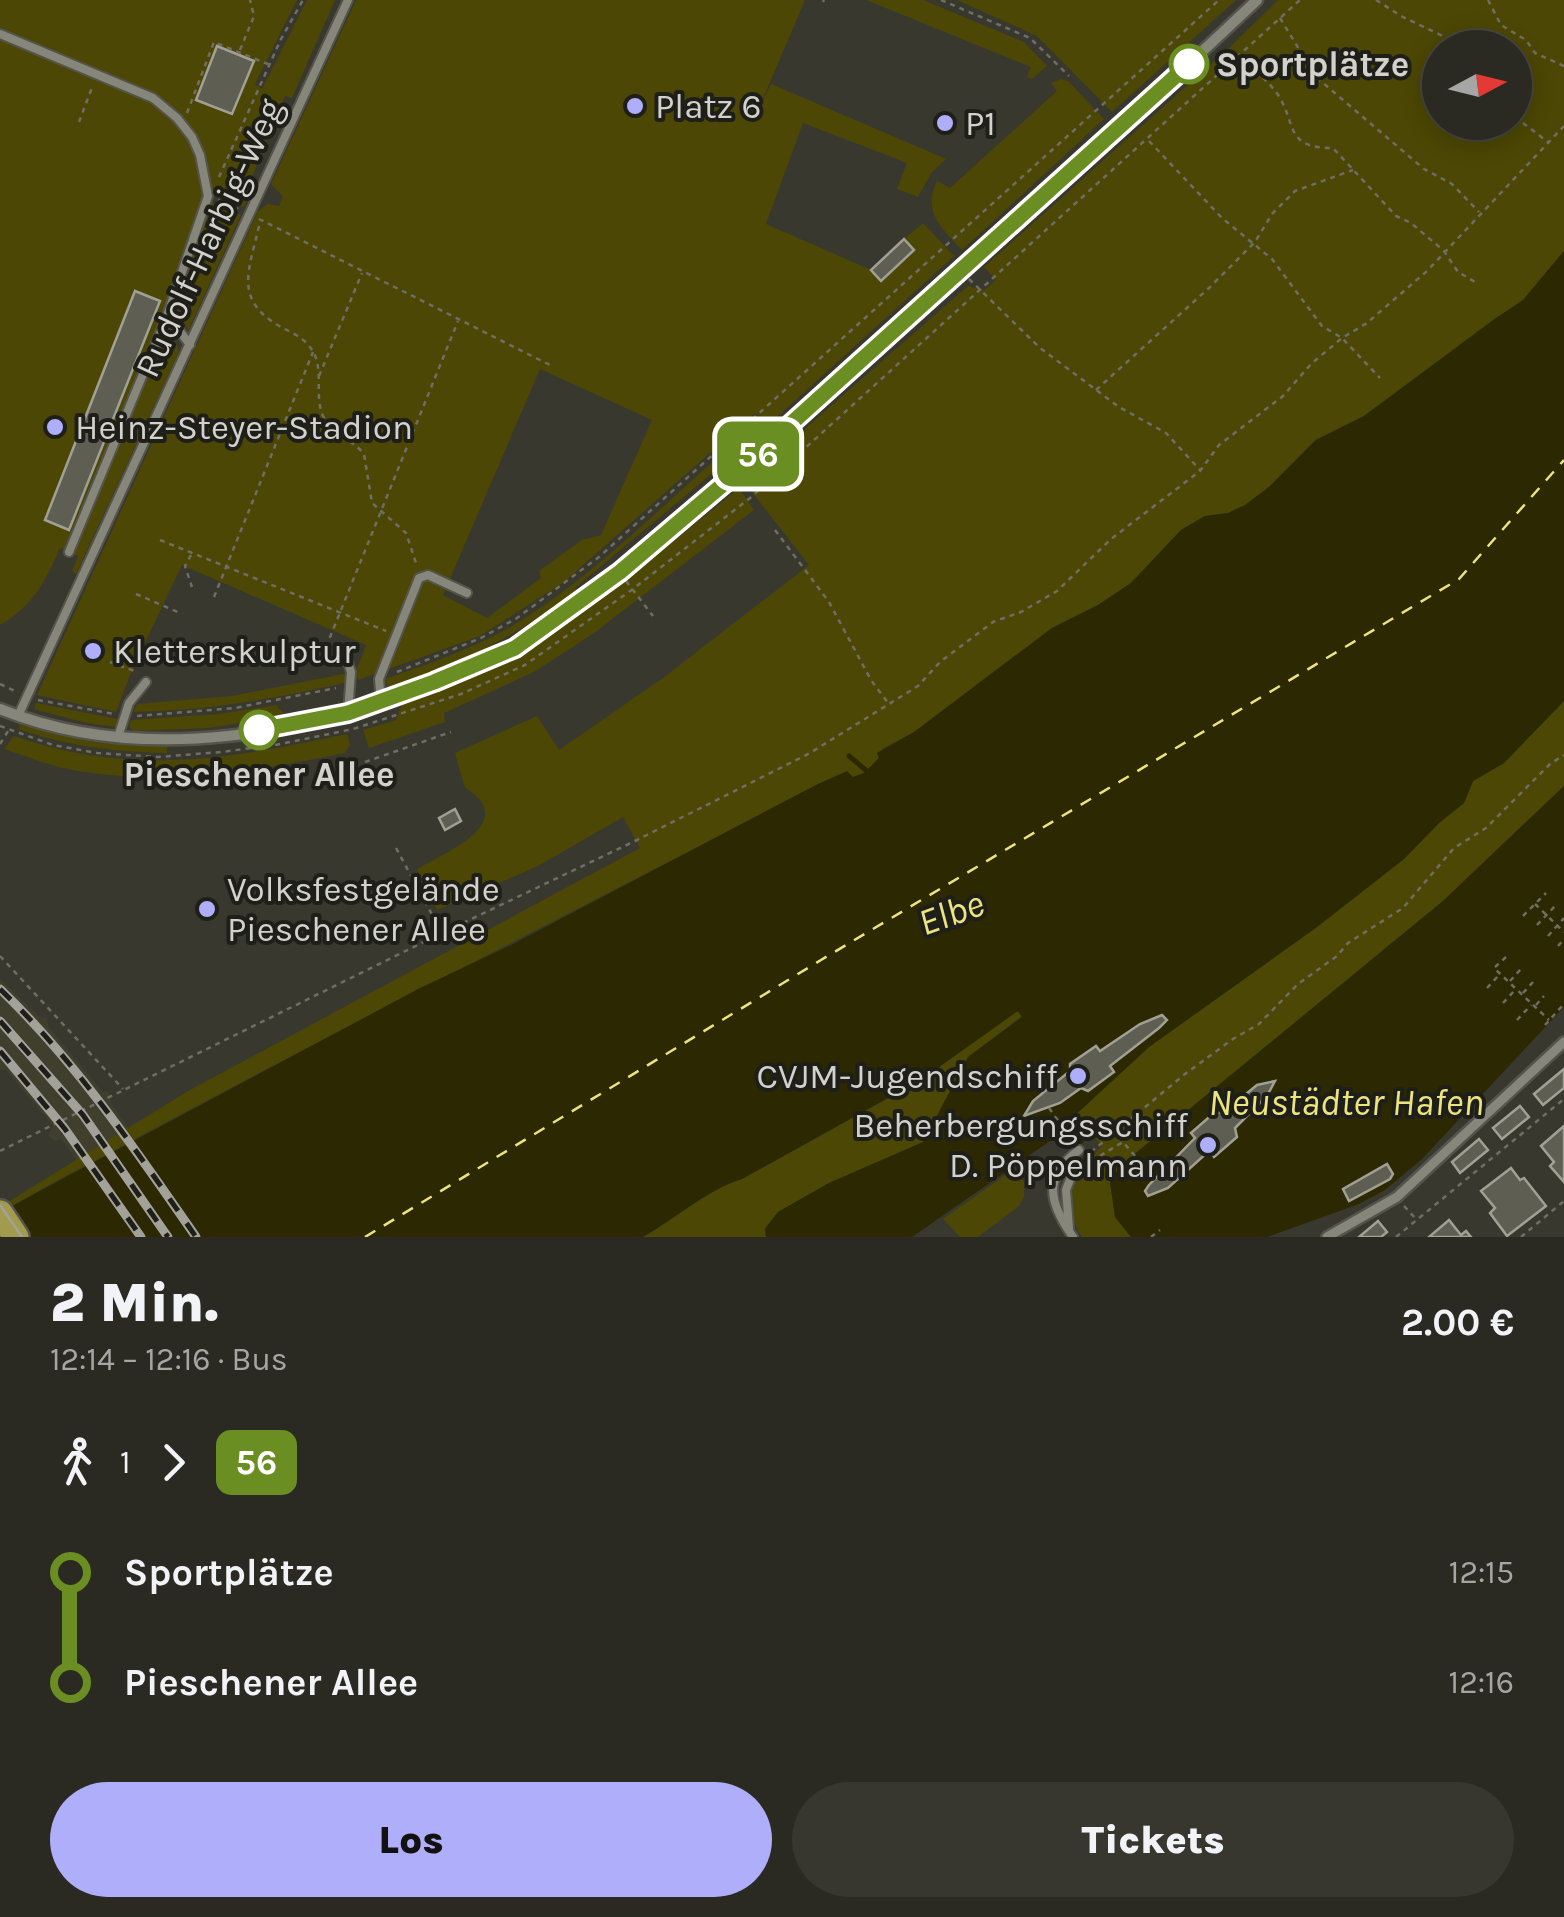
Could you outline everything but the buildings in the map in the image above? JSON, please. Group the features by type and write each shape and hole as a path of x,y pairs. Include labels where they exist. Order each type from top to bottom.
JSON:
{"main road":[{"path":"0,1212 16,1237"}],"street":[{"path":"0,708 18,716 132,740 205,737 348,713 515,648 620,572 733,476 1257,0"},
{"path":"1327,1237 1399,1200 1564,1042"}],"lane":[{"name":"Rudolf-Harbig-Weg","path":"18,716 348,0"},
{"path":"0,34 153,98 182,124 200,155 211,197 166,319 69,552"},
{"path":"166,319 174,323 190,345"},
{"path":"380,702 378,679 422,575 428,574 467,593"},
{"path":"346,656 351,672 348,713"},
{"path":"118,738 136,690 147,679"},
{"path":"1071,1235 1060,1218 1052,1185 1057,1170 1078,1150"},
{"path":"1071,1235 1066,1190 1072,1172"}],"path":[{"path":"239,52 254,16 250,0"},
{"path":"243,211 211,197 303,0"},
{"path":"942,0 1030,38 1069,76"},
{"path":"378,679 481,638 568,582 1219,0"},
{"path":"0,726 53,746 96,754 158,757 275,745 353,729 461,694 525,665 633,590 750,498 1300,0"},
{"path":"1376,0 1430,30"},
{"path":"1488,0 1501,24 1526,40 1535,53 1564,66"},
{"path":"1280,18 1316,77 1424,169 1452,184 1480,214"},
{"path":"182,124 214,42 270,64"},
{"path":"1238,57 1274,88 1298,140 1312,148 1333,148 1396,216 1444,251 1458,272 1476,282"},
{"path":"79,122 98,74"},
{"path":"0,1151 731,793 810,752 918,686 940,662 993,622 1021,612 1056,591 1111,539 1200,471 1219,445 1284,396 1311,364 1342,338 1368,323 1427,271 1564,126"},
{"path":"1532,130 1548,142"},
{"path":"1147,139 1222,218 1255,242 1308,303 1322,326 1342,338 1380,378"},
{"path":"1096,390 1255,242 1272,214 1295,190 1354,170"},
{"path":"422,575 406,533 372,503 364,454 328,426 321,414 313,351 304,340 265,318 254,307 248,292 262,221 552,366"},
{"path":"961,270 1040,348 1096,390 1166,433 1200,471"},
{"path":"319,377 362,271"},
{"path":"326,647 458,320"},
{"path":"214,597 313,351"},
{"path":"775,530 829,602 871,680 890,704"},
{"path":"160,540 395,635"},
{"path":"192,553 185,566 192,587"},
{"path":"620,572 654,616"},
{"path":"136,594 180,613"},
{"path":"110,662 147,679"},
{"path":"0,684 28,698 125,716 235,708 350,686"},
{"path":"0,744 10,729"},
{"path":"364,762 451,732"},
{"path":"1072,1172 1115,1132 1233,1038 1258,1024 1348,943 1403,908 1454,848 1486,828 1564,755"},
{"path":"396,848 442,933"},
{"path":"1524,916 1546,893"},
{"path":"1535,904 1564,932"},
{"path":"1537,925 1556,905"},
{"path":"1548,936 1564,918"},
{"path":"1558,946 1564,939"},
{"path":"0,956 124,1090"},
{"path":"1506,956 1494,968 1550,1020"},
{"path":"1509,982 1521,968"},
{"path":"1487,988 1500,974"},
{"path":"1522,994 1533,982"},
{"path":"1502,1003 1516,988"},
{"path":"1517,1020 1544,996"},
{"path":"1545,1025 1564,1004"},
{"path":"1396,1237 1564,1100"},
{"path":"1049,1108 1078,1150"},
{"path":"1115,1132 1154,1178"},
{"path":"1072,1172 1123,1142"},
{"path":"1399,1200 1417,1220"},
{"path":"1521,1237 1564,1201"},
{"path":"1150,1237 1160,1230"}],"shaded area":[{"path":"0,0 297,0 255,84 262,89 307,0 335,0 292,98 285,96 249,184 253,187 244,207 212,194 212,202 241,215 188,331 179,312 181,305 177,304 172,331 179,352 76,574 72,571 78,556 60,548 37,592 0,625"},
{"path":"356,0 805,0 754,120 771,84 946,159 932,172 918,197 897,189 907,163 803,123 766,224 871,270 881,280 913,250 904,239 923,223 954,256 745,446 576,587 573,596 461,661 389,690 385,679 481,642 541,608 627,539 761,416 754,414 564,582 480,636 358,680 356,671 366,645 182,565 116,712 37,695 258,211 268,204 279,206 283,196 271,184","holes":["540,369 652,420 601,535 582,540 539,571 541,578 487,618 443,595"]},
{"path":"866,0 923,0 1024,42 1047,66 1032,79 1027,77 1031,67"},
{"path":"957,0 1236,0 1112,112 1037,36"},
{"path":"1278,0 1564,0 1564,251 1523,300 1364,416 1315,440 1269,487 1245,505 1228,513 1205,516 1181,530 1131,583 1052,628 914,732 882,749 875,763 863,773 853,777 847,772 816,785 207,1100 6,1209 3,1205 188,1091 640,848 623,817 538,866 437,910 417,869 459,846 482,825 485,813 480,801 465,788 455,753 537,716 559,750 663,678 809,565 744,482 968,286 984,290 996,280 984,267"},
{"path":"1068,81 1104,119 962,250 941,227 933,211 937,181 950,188 1057,91 1051,83"},
{"path":"739,488 754,510 594,633 534,672 444,713 445,722 369,748 363,730 396,720 402,704 515,656 626,580"},
{"path":"348,673 344,683 265,699 133,712 137,704 232,696"},
{"path":"1564,701 1564,786 1443,901 1120,1166 1110,1182 1115,1217 1131,1237 1082,1237 1071,1212 1073,1188 1102,1146 1093,1136 1087,1141 1071,1119 1149,1047 1317,927 1404,859 1464,803 1473,781 1504,763"},
{"path":"36,703 118,719 116,727 86,723 34,709"},
{"path":"276,705 286,716 209,728 134,731 129,726 131,720 219,714"},
{"path":"20,724 100,743 167,746 167,753 73,744 18,729"},
{"path":"347,734 350,745 345,753 245,771 179,777 78,771 4,749 14,736 100,756 181,760 262,751"},
{"path":"0,979 40,1017 47,1018 48,1026 102,1091 109,1092 111,1103 159,1172 109,1204 61,1139 55,1141 48,1136 53,1126 6,1070 0,1070"},
{"path":"1017,1011 1022,1016 968,1057 924,1142 829,1183 778,1212 765,1228 766,1237 643,1237 717,1190 923,1079"},
{"path":"1014,1169 1024,1182 1024,1197 1019,1206 978,1237 960,1237 943,1219"}],"water":[{"name":"Elbe","path":"1564,251 1564,701 1504,763 1473,781 1464,803 1404,859 1317,927 1149,1047 1071,1119 1084,1142 1073,1151 1060,1134 912,1237 766,1237 765,1229 778,1212 829,1183 923,1142 968,1057 1022,1017 1018,1011 922,1079 717,1190 643,1237 0,1237 0,1213 49,1186 420,988 511,945 816,785 847,771 853,777 864,773 879,758 877,753 914,732 1052,628 1131,583 1181,530 1205,516 1228,513 1245,505 1316,440 1364,416 1523,300"},
{"name":"Neustädter Hafen","path":"1564,786 1564,1007 1422,1159 1385,1190 1359,1204 1267,1237 1131,1237 1115,1217 1110,1182 1120,1166 1443,901"}],"waterway":[{"path":"849,756 868,772"}],"ferry route":[{"path":"365,1237 1459,579 1564,460"}],"tram line":[{"path":"0,1205 22,1237"}],"railway":[{"path":"0,989 80,1077 196,1237"},
{"path":"0,1021 83,1115 168,1237"},
{"path":"0,1051 65,1129 141,1237"}],"bus line":[{"name":"56","path":"259,730 348,713 515,648 620,572 733,476 1189,64"}],"place":[{"name":"Sportplätze","path":"1189,64"},
{"name":"Platz 6","path":"635,106"},
{"name":"P1","path":"945,123"},
{"name":"Heinz-Steyer-Stadion","path":"55,427"},
{"name":"Kletterskulptur","path":"93,651"},
{"name":"Pieschener Allee","path":"259,730"},
{"name":"Volksfestgelände Pieschener Allee","path":"207,909"},
{"name":"CVJM-Jugendschiff","path":"1078,1076"},
{"name":"Beherbergungsschiff D. Pöppelmann","path":"1208,1145"}]}
